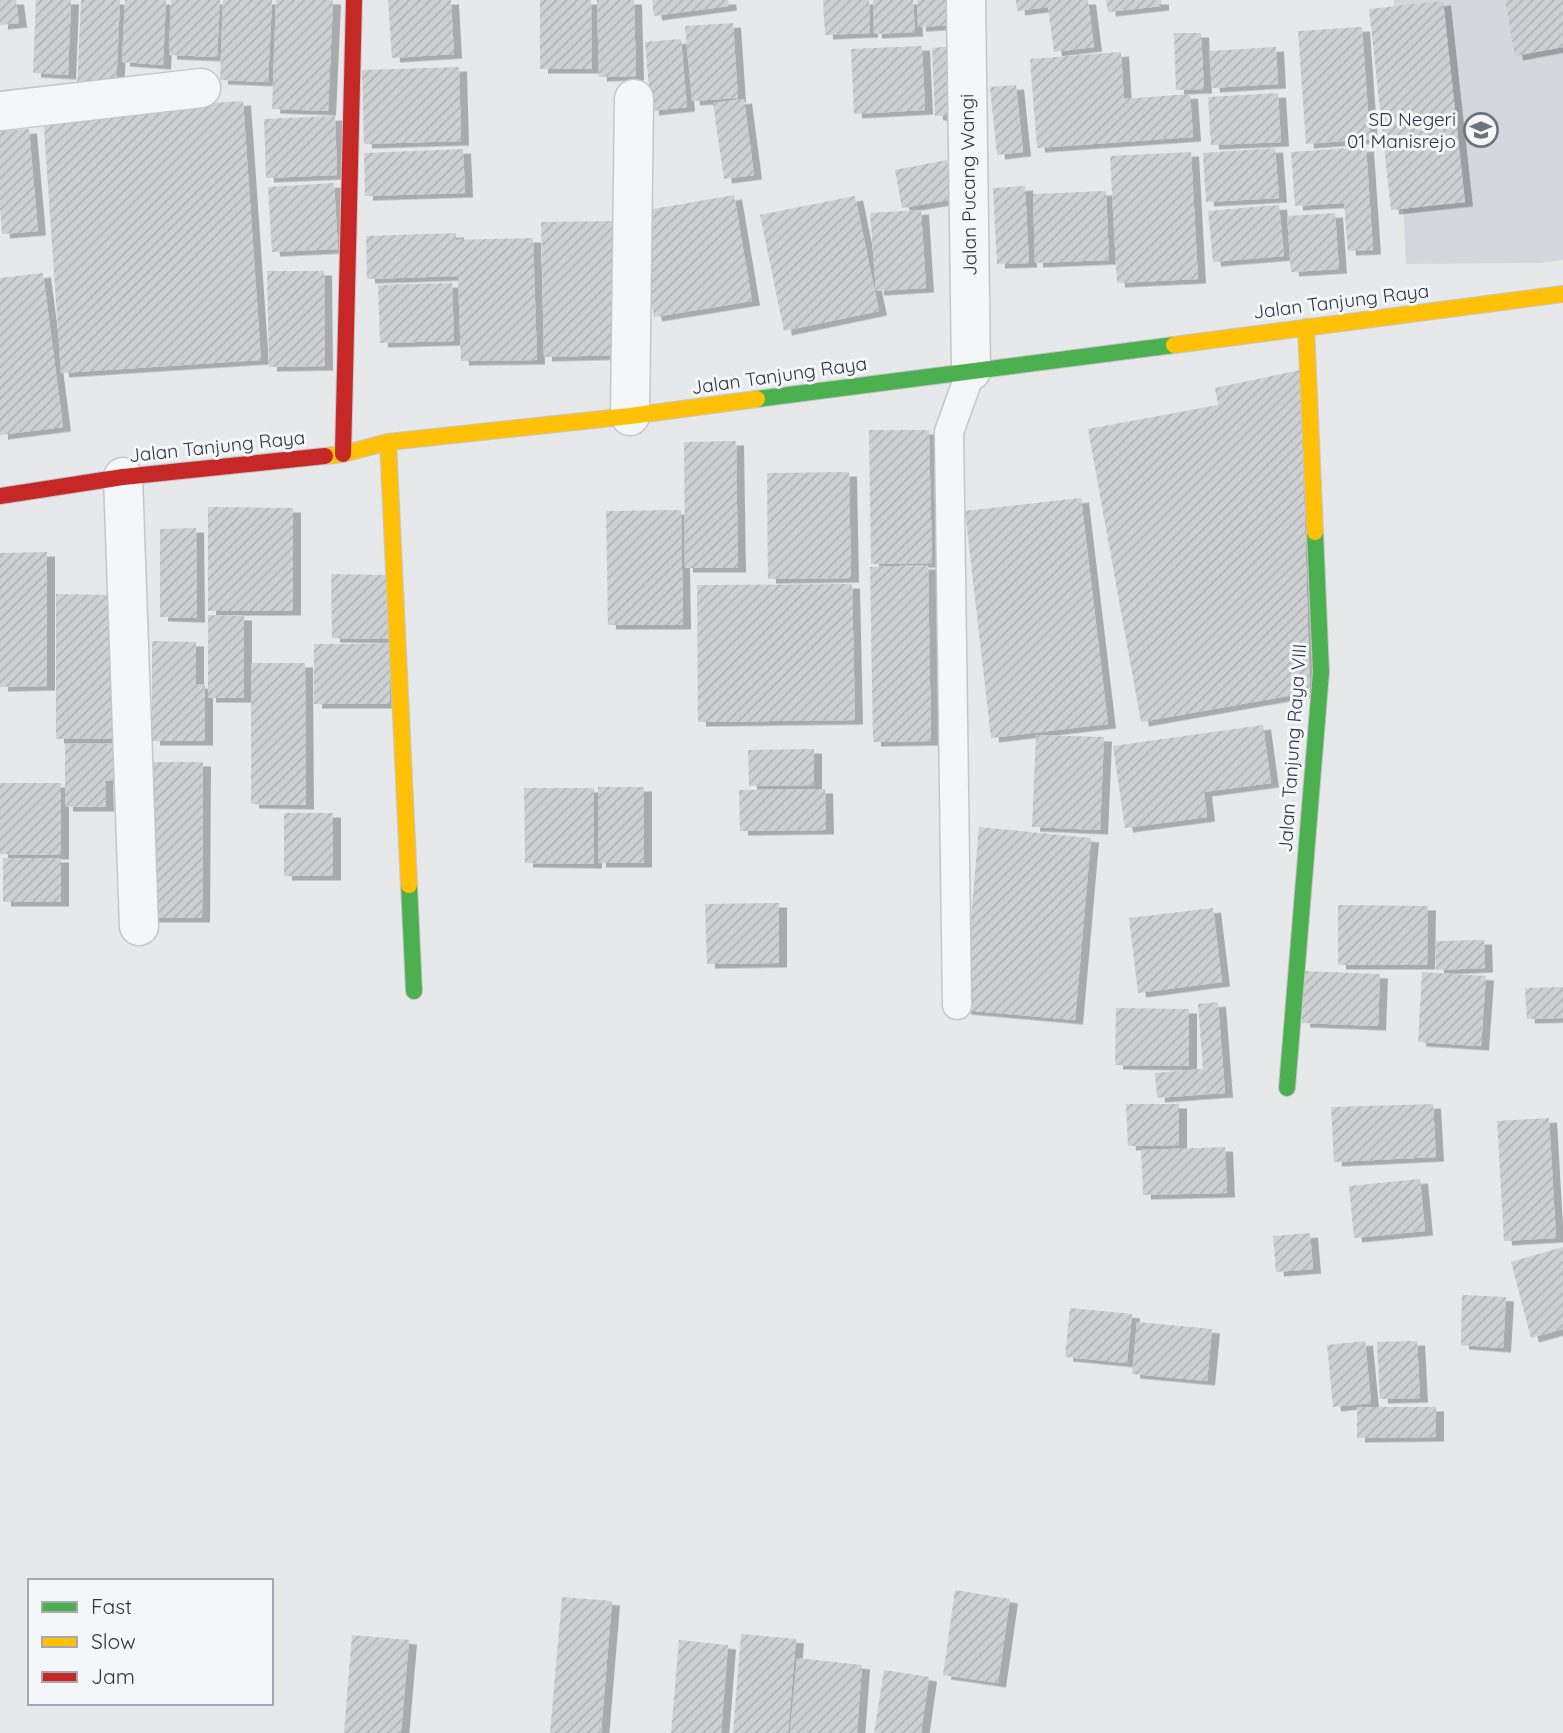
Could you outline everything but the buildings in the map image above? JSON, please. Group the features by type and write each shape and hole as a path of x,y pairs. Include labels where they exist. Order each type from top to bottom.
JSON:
{"street":[{"path":"343,454 354,0"},
{"name":"Jalan Pucang Wangi","path":"966,0 971,370"},
{"path":"0,111 201,88"},
{"path":"630,416 634,99"},
{"name":"Jalan Tanjung Raya","path":"0,496 123,477 343,454 388,442 630,416 1563,294"},
{"name":"Jalan Tanjung Raya VIII","path":"1287,1088 1321,672 1306,327"},
{"path":"388,442 414,990"},
{"path":"123,477 139,926"}],"lane":[{"path":"957,1005 949,432 971,370"}],"shaded area":[{"name":"SD Negeri 01 Manisrejo","path":"1394,0 1563,0 1563,260 1539,263 1406,264"}],"traffic: fast":[{"path":"757,399 1174,345"},
{"path":"1287,1088 1321,672 1315,532"},
{"path":"409,885 414,991"}],"traffic: slow":[{"path":"1174,345 1563,294"},
{"path":"1306,327 1315,532"},
{"path":"325,456 388,442 630,416 757,399"},
{"path":"388,442 409,885"}],"traffic: jam":[{"path":"343,454 354,0"},
{"path":"0,496 123,477 325,456"}],"place":[{"name":"SD Negeri 01 Manisrejo","path":"1481,130"}]}
